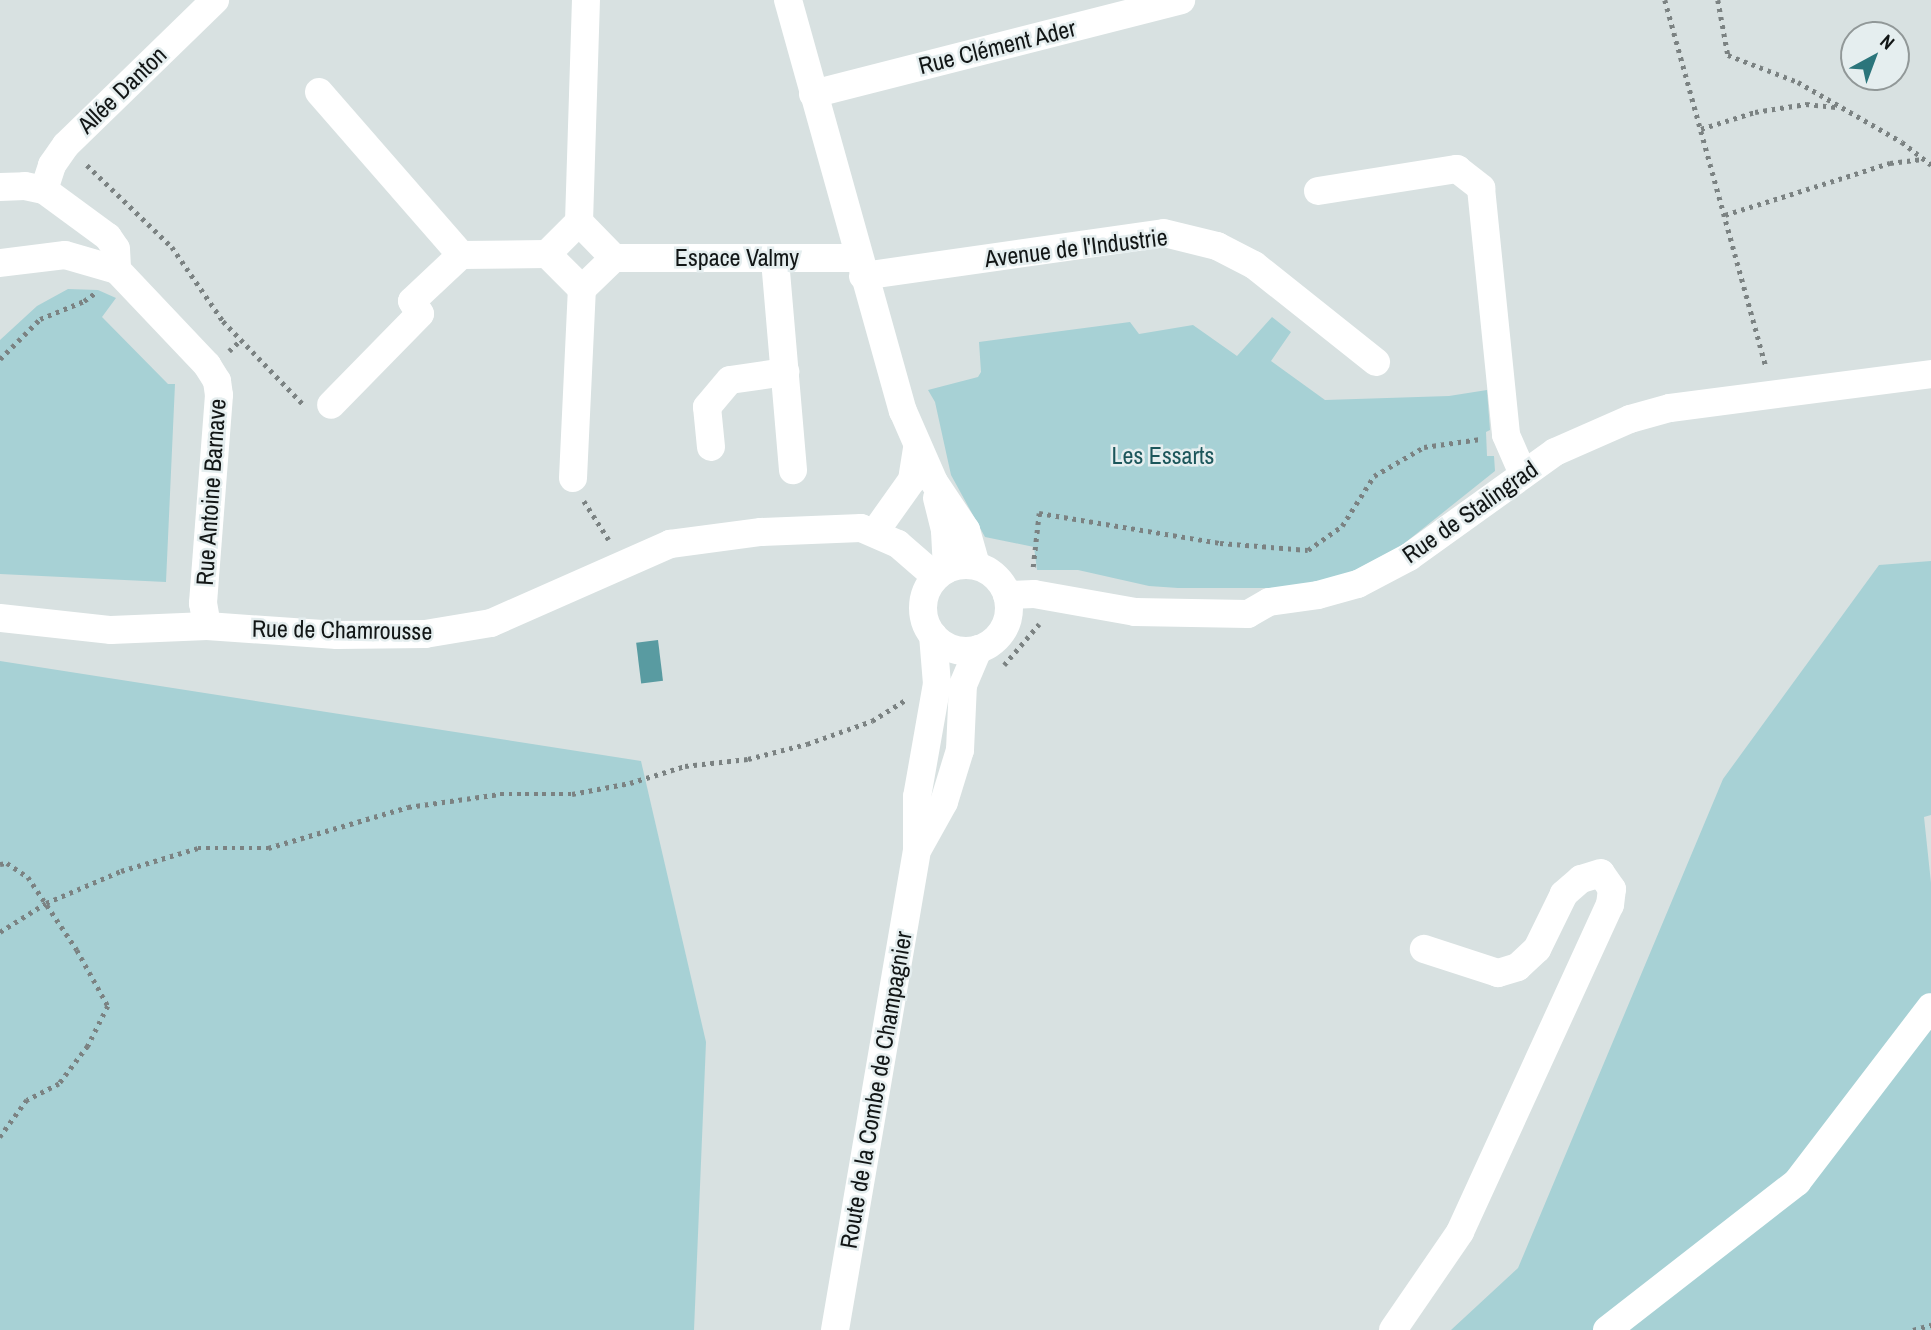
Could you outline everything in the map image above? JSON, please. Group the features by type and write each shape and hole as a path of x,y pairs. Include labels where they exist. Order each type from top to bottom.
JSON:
{"street":[{"name":"Allée Danton","path":"44,190 52,165 66,145 215,0"},
{"path":"331,404 420,314 412,302 461,255 547,254 579,222 586,0"},
{"path":"788,0 903,411 934,482 966,530 976,566"},
{"name":"Rue Clément Ader","path":"813,94 1181,0"},
{"path":"319,92 461,255"},
{"path":"1318,191 1457,169 1481,188 1506,435 1523,474"},
{"path":"0,187 25,186 44,190"},
{"name":"Rue Antoine Barnave","path":"44,190 108,237 116,250 117,270 207,365 217,381 219,395 203,603 207,626"},
{"path":"573,478 582,289 614,258 579,222"},
{"name":"Avenue de l'Industrie","path":"861,267 1164,233 1217,246 1254,265 1376,362"},
{"path":"547,254 582,289"},
{"path":"0,263 65,255 117,270"},
{"name":"Espace Valmy","path":"614,258 775,260 861,267"},
{"path":"775,260 793,470"},
{"path":"710,447 708,407 730,380 785,372"},
{"name":"Rue de Stalingrad","path":"1020,594 1135,612 1248,614 1269,602 1318,595 1358,584 1409,557 1555,452 1630,419 1670,408 1931,374"},
{"path":"875,532 912,481 917,448"},
{"path":"934,482 945,531 942,573"},
{"name":"Rue de Chamrousse","path":"0,618 111,630 207,626 337,635 425,634 491,623 670,544 761,532 861,528 898,544 942,573"},
{"path":"961,565 976,566 989,572 1020,594 1009,606 1004,628 997,637 978,649 953,649 933,635 923,612 928,587 942,573 961,565"},
{"name":"Route de la Combe de Champagnier","path":"835,1330 917,850 917,797 937,684 933,635"},
{"name":"Route de la Combe de Champagnier","path":"917,850 944,802 960,750 963,685 978,649"},
{"path":"1393,1330 1460,1232 1610,905 1612,889 1601,873 1581,879 1564,894 1537,949 1518,967 1498,973 1424,949"},
{"path":"1607,1330 1797,1182 1931,1007"}],"path":[{"path":"1665,0 1766,365 1770,395"},
{"path":"1718,0 1728,55 1798,82 1902,142 1931,165"},
{"path":"1701,130 1768,110 1805,104 1840,107"},
{"path":"66,145 172,247 223,321 317,418 331,404"},
{"path":"1725,215 1890,163 1924,159"},
{"path":"0,359 40,319 85,301 117,270"},
{"path":"1002,667 1040,623 1020,594 1033,553 1039,513 1220,543 1308,550 1342,526 1374,476 1424,447 1506,435"},
{"path":"573,478 589,512 626,564"},
{"path":"0,932 46,903 121,871 198,848 268,848 408,807 500,794 572,794 630,783 685,766 748,759 807,744 872,721 937,684"},
{"path":"0,864 7,863 28,877 108,1006 88,1046 59,1084 27,1100 0,1137"},
{"path":"1913,1330 1931,1325"}],"green space":[{"path":"68,289 98,290 116,298 102,317 168,384 175,384 166,582 0,574 0,340 37,306"},
{"name":"Les Essarts","path":"1272,317 1291,332 1271,361 1325,400 1449,396 1487,390 1490,430 1486,432 1487,456 1494,456 1495,471 1401,546 1346,575 1308,585 1278,588 1178,588 1149,586 1078,570 1037,570 1034,547 985,537 951,475 935,402 928,390 978,377 981,372 979,342 1130,322 1139,334 1193,325 1237,356"},
{"path":"1931,561 1931,815 1924,817 1931,883 1931,1330 1451,1330 1518,1268 1723,779 1879,565"},
{"path":"0,661 641,761 706,1042 694,1330 0,1330"}],"shaded area":[{"path":"658,640 663,681 641,683 636,643"}]}
